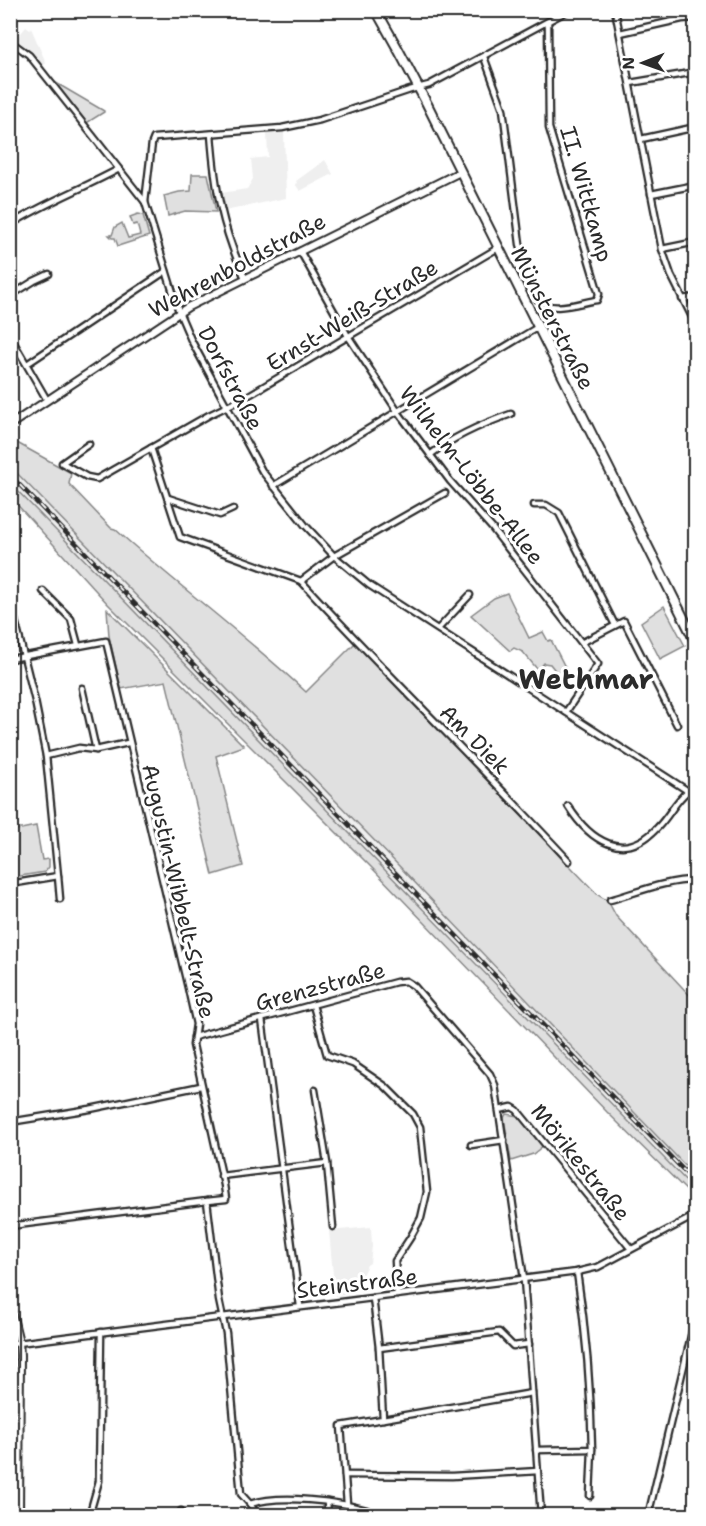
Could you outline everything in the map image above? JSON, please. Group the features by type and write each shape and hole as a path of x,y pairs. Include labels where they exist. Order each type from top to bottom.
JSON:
{"main road":[{"name":"Münsterstraße","path":"376,10 418,88 696,643"}],"street":[{"path":"145,202 154,138 266,130 301,124 350,111 429,86 569,10"},
{"path":"615,10 662,249 682,299 696,325"},
{"path":"620,33 696,18"},
{"name":"II. Wittkamp","path":"484,57 503,109 520,244 538,300 542,304 555,307 595,300 599,298 599,294 549,128 548,22"},
{"name":"Dorfstraße","path":"10,41 28,55 117,170 145,202 179,312 205,366 262,471 334,556 369,585 688,791"},
{"path":"630,83 696,72"},
{"path":"641,139 696,127"},
{"path":"211,134 214,173 222,219 245,278"},
{"path":"10,225 30,212 83,189 117,170"},
{"name":"Wehrenboldstraße","path":"10,425 179,312 460,172"},
{"path":"651,194 696,185"},
{"path":"662,249 696,242"},
{"name":"Ernst-Weiß-Straße","path":"89,444 62,462 87,477 97,479 228,406 498,248"},
{"name":"Wilhelm-Löbbe-Allee","path":"300,251 348,336 398,412 462,495 492,528 583,642 598,664 566,712"},
{"path":"27,364 166,271"},
{"path":"10,296 49,274"},
{"path":"682,299 696,297"},
{"path":"273,486 538,327"},
{"path":"10,336 47,400"},
{"path":"430,455 460,436 511,414"},
{"path":"151,448 180,537 301,581 334,556 445,493"},
{"path":"168,498 220,515 232,509"},
{"path":"534,505 546,505 560,513 615,625"},
{"name":"Am Diek","path":"301,581 569,861"},
{"path":"43,591 71,619 78,645"},
{"path":"438,629 470,595"},
{"path":"10,600 46,756 60,899"},
{"path":"583,642 624,621 677,725"},
{"name":"Augustin-Wibbelt-Straße","path":"10,659 106,641 196,1024 192,1045 226,1199 207,1201"},
{"path":"82,688 96,750"},
{"path":"46,756 79,748 96,750 129,743"},
{"path":"568,806 577,821 596,839 611,845 626,845 640,841 651,834 688,791 696,790"},
{"path":"10,884 58,876"},
{"path":"610,900 680,880 696,880"},
{"name":"Grenzstraße","path":"194,1037 406,981 414,986 490,1074 495,1085 524,1279 541,1515"},
{"path":"313,1005 327,1055 353,1064 386,1086 413,1114 420,1127 427,1192 421,1218 395,1261 397,1294"},
{"path":"262,1019 300,1306"},
{"path":"10,1122 201,1086"},
{"path":"315,1090 327,1163 333,1227"},
{"name":"Mörikestraße","path":"499,1110 512,1107 518,1110 631,1249"},
{"path":"471,1145 504,1140"},
{"path":"221,1176 327,1163"},
{"path":"10,1226 207,1201 217,1289 223,1317 241,1494 258,1515"},
{"name":"Steinstraße","path":"10,1344 577,1272 598,1267 696,1215"},
{"path":"577,1272 585,1333 591,1413 590,1497"},
{"path":"373,1298 379,1348 382,1419"},
{"path":"10,1305 19,1342 19,1515"},
{"path":"656,1515 648,1515 696,1315"},
{"path":"88,1515 99,1481 101,1332"},
{"path":"379,1348 500,1332 513,1346 529,1344"},
{"path":"347,1504 341,1426 532,1393"},
{"path":"10,1405 19,1405"},
{"path":"536,1450 592,1449"},
{"path":"345,1474 452,1476 538,1471"},
{"path":"250,1504 262,1500 327,1502 347,1504 367,1510 368,1515"},
{"path":"327,1502 328,1515"}],"shaded area":[{"path":"26,27 30,30 31,28 46,63 43,66 40,62 38,63 34,54 16,39"},
{"path":"51,80 104,111 104,112 85,124"},
{"path":"284,132 286,198 225,211 221,193 247,189 253,179 251,159 268,157 267,134"},
{"path":"325,160 333,174 300,191 295,184 296,181"},
{"path":"192,174 208,174 216,212 185,211 168,216 164,196 191,191"},
{"path":"143,215 149,236 118,246 115,238 109,235 112,235 115,227 122,223 128,238 140,235 137,224 133,225 130,217"},
{"path":"10,439 71,473 69,484 111,528 259,650 306,692 355,643 598,895 608,901 616,916 695,1001 695,1176 401,868 11,467"},
{"path":"10,467 401,868 695,1176 695,1190 11,483"},
{"path":"10,483 695,1190 695,1199 607,1112 373,869 107,603 11,498"},
{"path":"507,593 529,638 543,632 548,641 551,640 567,671 562,679 550,664 544,663 538,670 523,652 514,648 510,651 471,615 494,598"},
{"path":"664,606 685,646 660,659 641,622"},
{"path":"107,609 244,746 216,756 243,866 213,875 166,681 121,689 109,636"},
{"path":"36,826 42,860 49,859 49,867 45,872 14,877 11,860 11,831"},
{"path":"506,1114 518,1116 544,1145 533,1154 511,1161 504,1118"},
{"path":"371,1227 370,1263 360,1279 361,1287 349,1288 346,1295 335,1296 329,1231"}],"railway":[{"path":"10,475 696,1183"}],"district":[{"name":"Wethmar","path":"586,679"}]}
